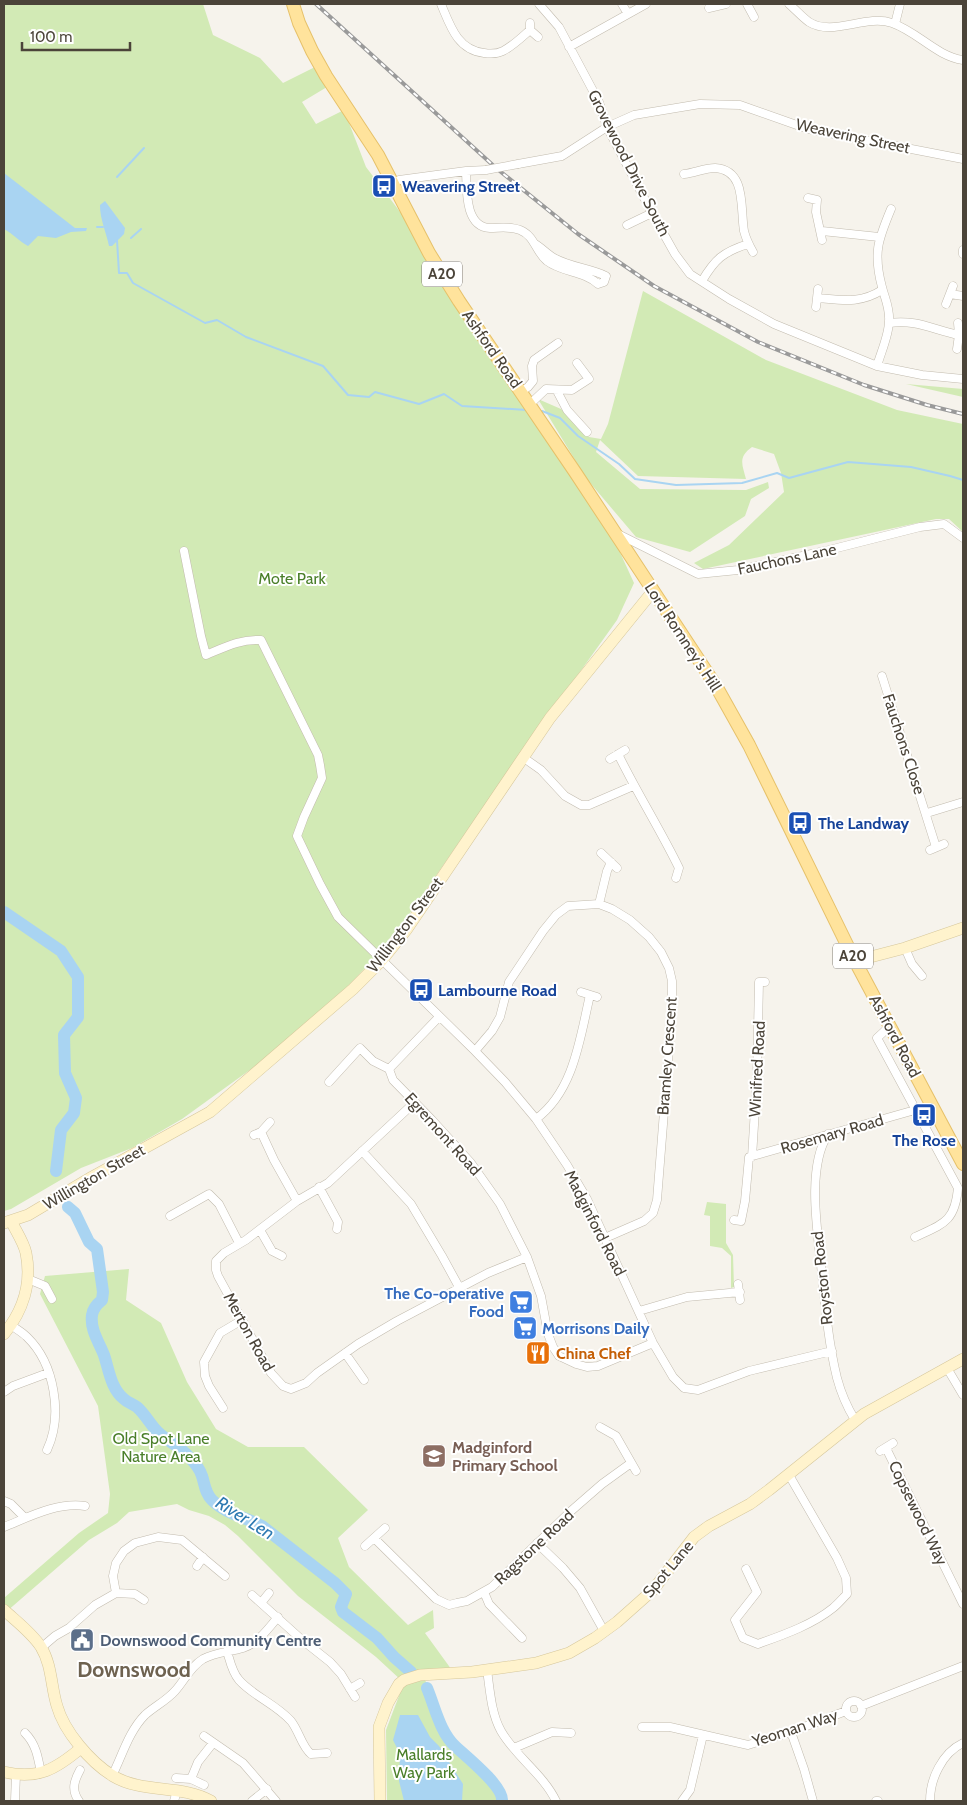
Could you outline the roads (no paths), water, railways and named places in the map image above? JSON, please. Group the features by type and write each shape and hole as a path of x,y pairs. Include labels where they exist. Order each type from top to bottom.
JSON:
{"main road":[{"name":"Ashford Road","path":"293,4 299,23 312,51 326,76 378,154 429,253 459,302 522,392 614,532"},
{"name":"Lord Romney's Hill","path":"614,532 716,686 749,745"},
{"name":"Ashford Road","path":"749,745 855,961 963,1164"}],"street":[{"path":"441,4 457,38 465,47 476,52 489,54 501,52 530,26 538,37"},
{"name":"Grovewood Drive South","path":"539,4 559,27 599,102 608,127 652,213 674,254 690,274 774,324 877,366 922,376 963,379"},
{"path":"622,4 628,14"},
{"path":"568,47 646,4"},
{"path":"709,8 726,4"},
{"path":"747,4 754,17"},
{"path":"790,4 810,22 826,29 872,21 885,21 895,24 941,53 963,60"},
{"path":"895,24 900,4"},
{"name":"Weavering Street","path":"399,180 486,170 562,156 608,127 634,115 700,104 740,105 808,129 963,158"},
{"path":"690,176 713,168 722,170 735,177 740,187 744,232 753,252"},
{"path":"466,171 468,204 476,222 488,228 511,227 519,229 532,238 538,252 560,268 592,277 598,284 604,282 606,276 554,258 535,244"},
{"path":"808,198 817,200 816,212 822,235 879,237"},
{"path":"627,225 652,213"},
{"path":"877,366 889,323 888,306 882,290 876,254 879,237 892,215"},
{"path":"702,281 712,264 723,254 748,244"},
{"path":"816,307 818,289"},
{"path":"817,298 860,300 882,290"},
{"path":"946,304 952,290 963,296"},
{"path":"889,323 901,321 919,323 940,331 959,335"},
{"path":"957,349 958,323"},
{"path":"522,392 533,380 532,366 534,360 558,343"},
{"path":"530,404 546,390 572,390 589,379 577,363"},
{"path":"557,391 567,410 588,432"},
{"name":"Fauchons Lane","path":"614,532 698,574 738,570 825,551 920,527 944,524 963,538"},
{"name":"Madginford Road","path":"184,551 206,655 234,642 261,640 318,754 322,778 297,836 338,918 475,1051 505,1082 536,1120 567,1165 587,1199 653,1343 673,1377 684,1388 698,1390 758,1368 832,1352"},
{"name":"Willington Street","path":"7,1222 28,1215 92,1177 210,1112 325,1015 382,960 407,928 554,713 653,591"},
{"name":"Fauchons Close","path":"882,676 937,847"},
{"path":"610,759 622,752 634,786 663,835 679,868 676,878"},
{"path":"524,758 541,770 565,796 581,804 590,805 634,786"},
{"name":"Fauchons Close","path":"927,813 963,802"},
{"path":"599,904 607,871 614,865 601,853"},
{"name":"Bramley Crescent","path":"475,1051 500,1017 508,982 556,915 568,906 599,904 612,909 630,920 661,952 669,968 672,981 672,1011 657,1200 653,1213 644,1222 605,1238"},
{"path":"855,961 906,948 963,928"},
{"path":"906,948 912,964 922,976"},
{"name":"Winifred Road","path":"734,1220 741,1221 750,1157 762,982"},
{"path":"536,1120 548,1111 560,1093 572,1068 581,1041 589,995"},
{"path":"329,1082 360,1048 373,1061 389,1068 439,1017"},
{"path":"890,1026 877,1038 915,1110 961,1187 957,1204 950,1218 927,1234 915,1237"},
{"name":"Egremont Road","path":"389,1068 393,1080 451,1140 485,1181 511,1224 527,1257 541,1296 548,1334 559,1356 576,1364 588,1367 598,1366 653,1343"},
{"name":"Merton Road","path":"414,1103 328,1183 297,1201 246,1240 224,1253 216,1261 216,1270 271,1373 283,1386 291,1389 306,1382 371,1335 459,1287 527,1257"},
{"name":"Rosemary Road","path":"750,1157 915,1110"},
{"path":"270,1122 258,1133 297,1201"},
{"name":"Royston Road","path":"828,1134 822,1144 814,1207 829,1342 838,1379 847,1406 855,1420"},
{"path":"362,1151 411,1204 459,1287"},
{"path":"319,1188 338,1222 337,1229"},
{"path":"170,1216 209,1194 218,1204 238,1243"},
{"path":"7,1222 26,1252 28,1279 24,1298 17,1316 7,1330 27,1337 43,1361 48,1373 55,1398 52,1440 47,1450"},
{"path":"260,1230 272,1250 282,1256"},
{"path":"28,1279 45,1286 52,1299"},
{"path":"639,1311 686,1297 740,1296 738,1284"},
{"path":"223,1408 205,1376 204,1362 220,1334 242,1320"},
{"path":"345,1353 364,1380"},
{"name":"Spot Lane","path":"380,1801 378,1727 388,1703 399,1684 404,1680 414,1676 536,1664 569,1653 604,1631 653,1590 694,1537 709,1526 750,1504 855,1420 963,1359"},
{"path":"947,1368 963,1396"},
{"path":"7,1393 23,1382 48,1373"},
{"path":"600,1427 616,1436 636,1471"},
{"path":"52,1440 61,1444"},
{"name":"Copsewood Way","path":"893,1443 883,1449 963,1602"},
{"name":"Ragstone Road","path":"522,1638 489,1604 484,1592 492,1587 602,1484 631,1463"},
{"path":"746,1569 759,1595 736,1620 743,1638 758,1644 808,1623 833,1608 847,1594 846,1578 837,1558 788,1475"},
{"path":"4,1501 11,1504 24,1518"},
{"path":"4,1527 67,1501 85,1506"},
{"path":"365,1546 385,1528"},
{"path":"116,1592 113,1576 116,1563 124,1551 135,1543 158,1536 182,1540 225,1576"},
{"path":"374,1538 436,1599 448,1604 468,1600 484,1592"},
{"path":"537,1544 563,1568 580,1588 604,1631"},
{"path":"197,1566 203,1557"},
{"path":"41,1648 95,1605 116,1592 135,1594 144,1600"},
{"path":"261,1602 269,1594"},
{"path":"252,1595 330,1662 341,1674 355,1698"},
{"path":"4,1610 41,1648 51,1673 57,1707 69,1731 81,1748 112,1776 129,1784 176,1796 195,1793 211,1801"},
{"path":"112,1776 130,1736 145,1716 176,1690 194,1666 216,1653 243,1648 255,1642 278,1617"},
{"path":"227,1651 238,1679 278,1708 293,1723 304,1736 305,1749 311,1754 327,1752"},
{"name":"Yeoman Way","path":"642,1727 670,1727 748,1745 791,1732 846,1711 849,1703 858,1703 861,1706 963,1666"},
{"path":"487,1670 501,1730 547,1786 556,1801"},
{"path":"350,1689 360,1683"},
{"path":"655,1727 656,1736"},
{"path":"23,1730 30,1738 36,1750 41,1773"},
{"path":"514,1748 552,1732 571,1733"},
{"path":"791,1732 813,1801"},
{"path":"682,1801 690,1790 703,1734"},
{"path":"204,1736 243,1763 276,1801"},
{"path":"191,1779 198,1762 213,1743"},
{"path":"930,1801 930,1788 936,1772 946,1757 963,1743"},
{"path":"4,1772 16,1774 41,1773 59,1765 81,1748"},
{"path":"79,1801 74,1789 74,1782 80,1770"},
{"path":"15,1801 16,1774"},
{"path":"176,1778 191,1779 204,1785"},
{"path":"252,1801 266,1789"}],"water":[{"path":"4,173 75,228 87,228 86,231 71,232 56,238 38,236 28,246 22,242 4,229"},
{"path":"105,201 125,228 124,234 112,246 109,246 101,216 100,205"},
{"path":"400,1715 418,1715 430,1737 439,1746 463,1784 462,1801 404,1801 399,1781 400,1754 393,1740"}],"waterway":[{"path":"117,177 144,148"},
{"path":"97,227 103,227"},
{"path":"131,238 141,229"},
{"path":"117,240 119,273 127,273 133,283 205,323 217,320 246,337 323,366 348,395 369,397 375,392 419,404 444,394 462,406 527,410"},
{"path":"542,411 560,418 578,436 619,464 635,479 676,485 742,483 777,473 789,478 848,462 911,467 963,480"},
{"name":"River Len","path":"4,912 61,951 78,977 78,1017 64,1035 65,1073 76,1098 74,1113 61,1130 56,1171"},
{"name":"River Len","path":"68,1207 75,1213 89,1242 97,1249 103,1292 102,1300 96,1306 93,1313 92,1326 116,1390 127,1402 137,1407 159,1433 193,1461 200,1471 207,1492 217,1505 262,1526 335,1583 346,1594 341,1607 343,1612 377,1638 411,1672"},
{"name":"River Len","path":"427,1688 446,1735 491,1780 501,1795 502,1801"}],"railway":[{"path":"316,4 496,168 578,234 654,286 758,342 864,385 963,414"}],"place":[{"name":"Weavering Street","path":"384,186"},
{"name":"The Landway","path":"800,823"},
{"name":"Lambourne Road","path":"421,990"},
{"name":"The Rose","path":"924,1115"},
{"name":"The Co-operative Food","path":"521,1302"},
{"name":"Morrisons Daily","path":"525,1328"},
{"name":"China Chef","path":"538,1353"},
{"name":"Madginford Primary School","path":"434,1456"},
{"name":"Downswood Community Centre","path":"82,1640"}],"district":[{"name":"Downswood","path":"134,1669"}],"park label":[{"name":"Mote Park","path":"292,578"},
{"name":"Old Spot Lane Nature Area","path":"161,1447"},
{"name":"Mallards Way Park","path":"424,1763"}]}
